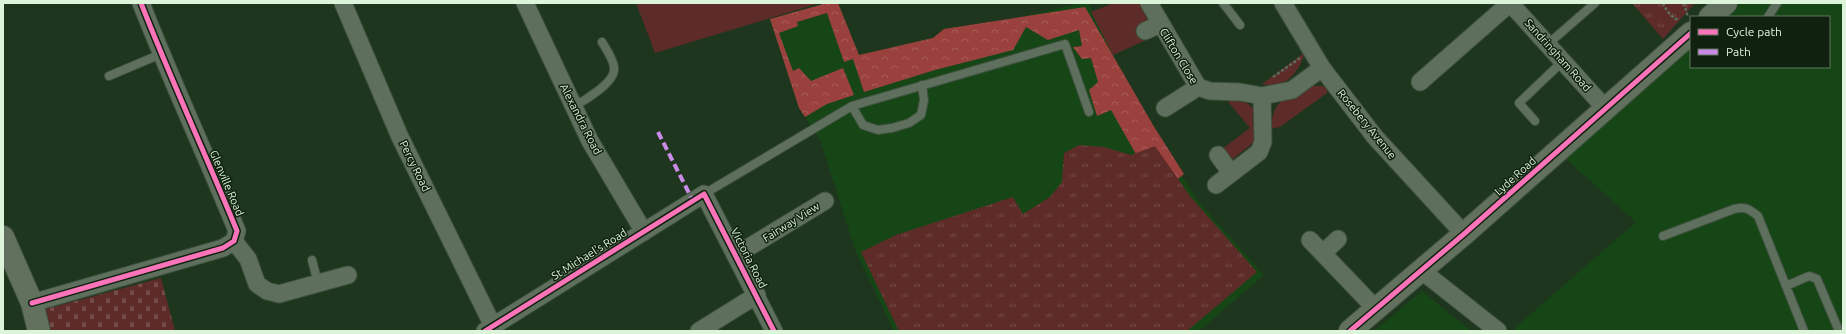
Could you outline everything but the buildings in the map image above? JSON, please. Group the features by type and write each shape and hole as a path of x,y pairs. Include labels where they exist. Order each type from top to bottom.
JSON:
{"street":[{"name":"Glenville Road","path":"141,3 161,54 237,231 234,241"},
{"name":"Percy Road","path":"343,3 400,137 495,328"},
{"name":"Alexandra Road","path":"524,3 590,141 644,232"},
{"name":"Clifton Close","path":"1149,3 1152,28 1198,87 1210,91 1257,94 1292,90 1322,68"},
{"name":"Rosebery Avenue","path":"1283,3 1322,68 1375,138 1464,234"},
{"name":"Sandringham Road","path":"1420,82 1510,3 1605,108"},
{"name":"Lyde Road","path":"1350,331 1422,271 1605,108 1690,26"},
{"name":"Clifton Close","path":"1165,108 1198,87"},
{"path":"1216,185 1259,152 1263,142 1263,127 1257,94"},
{"path":"1218,155 1231,173"},
{"name":"St Michael's Road","path":"495,328 704,194"},
{"name":"Victoria Road","path":"704,194 757,295 774,331"},
{"name":"Fairway View","path":"736,255 825,201"},
{"path":"3,237 32,303 39,331"},
{"path":"1323,253 1338,239"},
{"path":"1310,240 1376,309"},
{"path":"32,303 223,248 234,241 248,259 258,284 267,292 279,294 348,275"},
{"path":"1422,271 1498,331"},
{"path":"699,331 757,295"}],"lane":[{"path":"1223,3 1240,26"},
{"path":"1548,44 1595,3"},
{"path":"1769,16 1778,3"},
{"path":"574,106 584,101 602,87 613,74 614,68 602,42"},
{"path":"704,194 852,106 1065,44 1089,112"},
{"path":"109,76 161,54"},
{"path":"1535,121 1519,103 1563,61"},
{"path":"852,106 862,125 878,130 909,123 920,115 924,100 922,85"},
{"path":"1663,236 1734,209 1742,207 1750,209 1758,216 1804,331"},
{"path":"312,260 318,283"},
{"path":"1786,286 1809,276 1817,279 1839,331"}],"path":[{"path":"1663,3 1667,11 1675,19 1690,26"},
{"path":"1684,3 1690,26"},
{"path":"1257,94 1311,50"}],"shaded area":[{"path":"827,3 838,3 859,55 1081,3 1088,3 1148,126 1199,202 1264,275 1199,331 894,331 856,252 820,140 799,108 770,19"},
{"path":"1728,3 1843,3 1843,331 1514,331 1516,327 1636,222 1566,159 1690,39 1690,68 1830,68 1830,16 1714,16"},
{"path":"1422,291 1471,331 1374,331"}],"green space":[{"path":"636,3 820,3 655,53"},
{"path":"827,3 838,3 859,55 933,38 944,29 1085,7 1153,125 1184,174 1168,187 1154,186 1111,110 1097,116 1089,90 1098,82 1091,58 1082,59 1073,47 1082,46 1079,30 1048,40 1026,27 1013,50 935,70 864,92 853,59 844,62 827,13 797,22 798,26 779,33 793,71 799,68 811,81 843,68 854,95 827,104 805,117 799,108 770,19"},
{"path":"1114,3 1140,3 1155,36 1113,55 1091,12"},
{"path":"1632,3 1695,3 1663,39"},
{"path":"1305,52 1295,72 1285,82 1270,85 1262,84"},
{"path":"1311,86 1323,86 1327,88 1327,93 1280,127 1270,129 1272,118 1282,100"},
{"path":"1238,96 1253,108 1254,142 1229,162 1222,149 1250,128 1224,97"},
{"path":"1079,145 1104,147 1131,155 1155,146 1190,196 1257,272 1187,331 899,331 861,252 896,235 1013,197 1023,214 1050,197 1062,182 1064,153"},
{"path":"161,278 175,331 48,331 42,310"}],"marked path":[{"path":"658,132 693,201"}],"cycle path":[{"path":"32,303 223,248 234,241 237,231 141,3"},
{"path":"1350,331 1464,234 1690,34"},
{"path":"485,331 704,194 774,331"}]}
